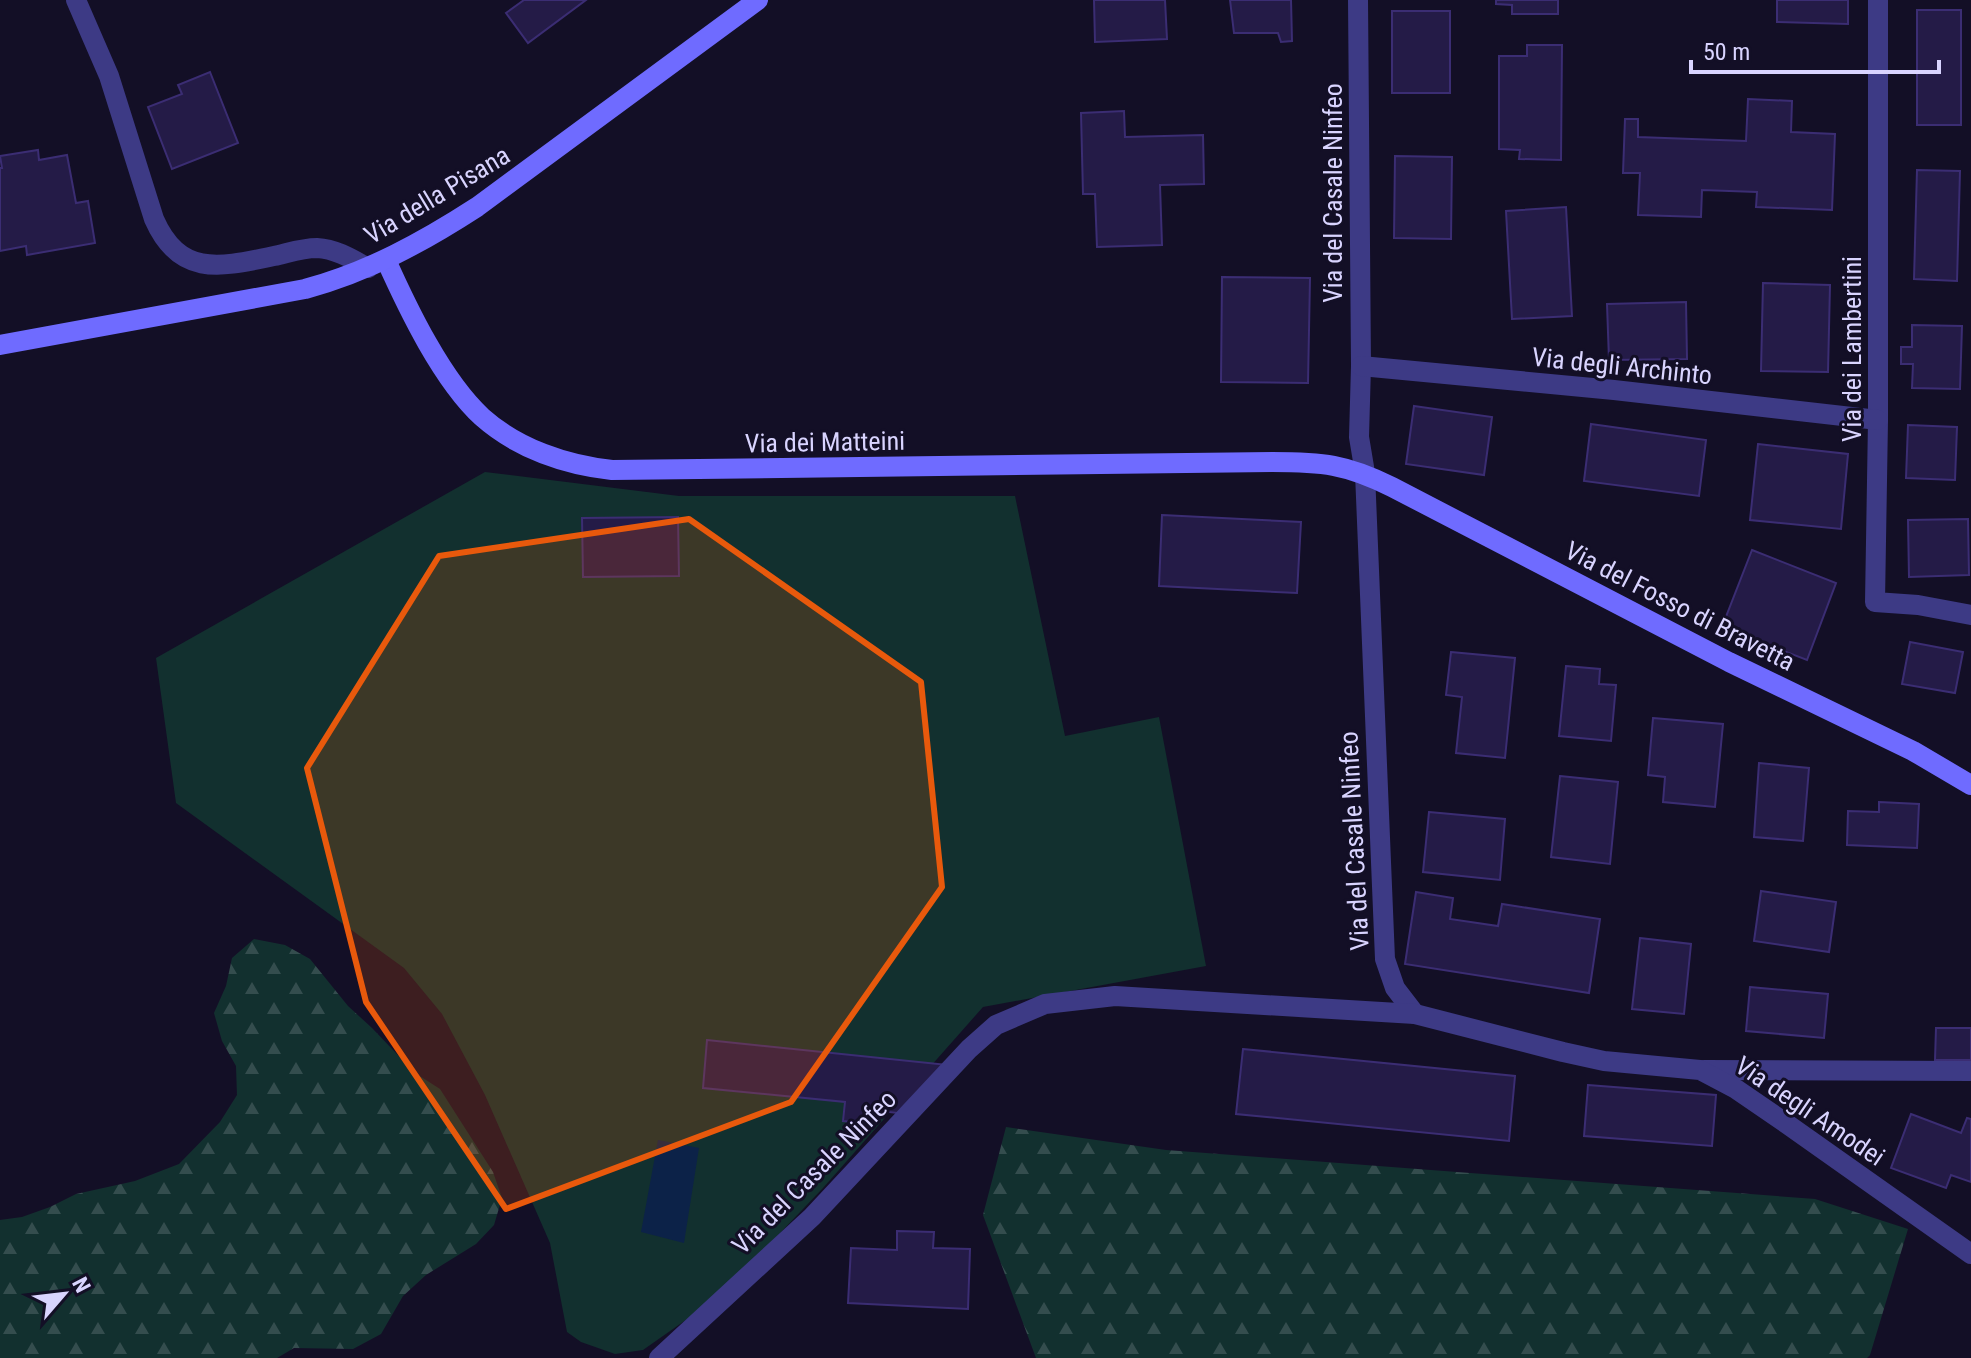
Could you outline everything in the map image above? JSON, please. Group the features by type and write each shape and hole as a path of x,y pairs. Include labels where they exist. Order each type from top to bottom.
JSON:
{"main road":[{"name":"Via della Pisana","path":"0,345 305,289 377,264 477,207 758,0"},
{"name":"Via dei Matteini","path":"377,264 472,406 515,439 575,464 612,470 674,470 1272,462 1332,464 1365,473"},
{"name":"Via del Fosso di Bravetta","path":"1365,473 1729,662 1900,744 1971,785"}],"street":[{"path":"76,0 109,76 154,219 160,234 173,249 193,262 214,265 316,248 377,264"},
{"name":"Via del Casale Ninfeo","path":"1358,0 1359,437 1365,473 1385,959 1395,988 1415,1014"},
{"name":"Via dei Lambertini","path":"1878,0 1875,602 1918,605 1971,615"},
{"name":"Via degli Archinto","path":"1361,366 1614,390 1878,420"},
{"name":"Via del Casale Ninfeo","path":"659,1358 812,1217 969,1049 996,1025 1045,1004 1115,996 1415,1014"},
{"name":"Via degli Amodei","path":"1415,1014 1604,1061 1700,1070 1736,1089 1971,1254"},
{"path":"1700,1070 1971,1071"}],"highlighted area":[{"path":"689,519 921,682 942,887 791,1102 506,1209 366,1002 307,768 439,556"}],"green space":[{"path":"485,472 679,496 1015,496 1065,736 1159,717 1206,966 983,1007 823,1188 720,1296 643,1350 615,1354 581,1342 567,1332 550,1243 485,1095 442,1014 404,968 176,803 156,658"},
{"path":"254,939 285,945 310,959 348,1006 415,1073 440,1089 493,1172 502,1198 494,1225 476,1244 426,1275 403,1296 381,1334 353,1349 294,1348 277,1358 0,1358 0,1220 22,1217 76,1194 135,1181 179,1164 220,1122 237,1095 236,1066 222,1041 214,1013 226,986 232,958"},
{"path":"1006,1127 1166,1150 1815,1199 1908,1229 1867,1358 1036,1358 983,1215"}],"water":[{"path":"658,1140 699,1148 684,1243 641,1232"}],"building":[{"path":"524,0 586,0 528,43 506,13"},
{"path":"1094,0 1165,0 1167,39 1095,42"},
{"path":"1230,0 1291,0 1292,41 1281,42 1278,33 1234,33"},
{"path":"1496,0 1558,0 1558,14 1512,14 1512,5 1496,4"},
{"path":"1777,0 1848,0 1848,24 1777,22"},
{"path":"1917,10 1961,10 1961,125 1917,125"},
{"path":"1392,11 1450,11 1450,93 1392,93"},
{"path":"1527,45 1562,45 1561,160 1519,159 1520,150 1499,149 1499,56 1527,56"},
{"path":"210,72 238,143 172,169 148,107 182,94 178,85"},
{"path":"1748,99 1792,101 1791,132 1835,134 1832,210 1756,207 1757,192 1702,190 1701,217 1638,215 1640,173 1623,173 1625,119 1638,119 1638,137 1746,141"},
{"path":"1124,111 1125,137 1203,135 1204,184 1160,185 1162,245 1097,247 1095,194 1083,194 1081,113"},
{"path":"38,150 39,160 67,155 76,203 88,201 95,243 27,255 26,246 0,251 0,156"},
{"path":"1395,156 1452,157 1451,239 1394,238"},
{"path":"1917,170 1960,171 1957,281 1914,279"},
{"path":"1566,207 1572,316 1512,319 1506,211"},
{"path":"1222,277 1310,278 1308,383 1221,382"},
{"path":"1763,283 1830,285 1828,372 1761,371"},
{"path":"1686,302 1687,359 1609,360 1607,304"},
{"path":"1912,325 1962,326 1960,389 1912,388 1913,364 1901,364 1901,347 1912,347"},
{"path":"1414,406 1492,417 1484,475 1406,464"},
{"path":"1591,424 1706,440 1699,496 1584,481"},
{"path":"1908,425 1957,427 1955,480 1906,478"},
{"path":"1758,444 1848,454 1841,529 1750,520"},
{"path":"1162,515 1301,522 1297,593 1159,586"},
{"path":"678,517 679,576 583,577 582,518"},
{"path":"1968,519 1969,575 1909,577 1908,520"},
{"path":"1752,550 1836,583 1807,660 1722,627"},
{"path":"1910,642 1963,652 1955,693 1902,684"},
{"path":"1451,652 1515,658 1505,758 1456,753 1462,697 1446,695"},
{"path":"1566,666 1600,669 1599,684 1616,685 1611,741 1559,736"},
{"path":"1653,718 1723,724 1715,807 1663,802 1665,777 1648,775"},
{"path":"1759,763 1809,768 1803,841 1754,837"},
{"path":"1560,776 1618,782 1610,864 1551,857"},
{"path":"1879,802 1919,804 1917,848 1847,845 1848,811 1879,812"},
{"path":"1429,812 1505,819 1500,880 1423,872"},
{"path":"1761,891 1836,902 1829,952 1754,941"},
{"path":"1416,892 1453,898 1450,919 1498,926 1502,904 1600,919 1589,993 1405,964"},
{"path":"1640,938 1691,944 1684,1014 1632,1009"},
{"path":"1750,987 1828,994 1824,1038 1746,1031"},
{"path":"1936,1028 1971,1028 1971,1060 1935,1060"},
{"path":"707,1040 948,1065 907,1114 871,1110 870,1124 843,1121 845,1102 703,1088"},
{"path":"1243,1049 1515,1076 1509,1141 1236,1114"},
{"path":"1588,1085 1716,1095 1712,1146 1584,1136"},
{"path":"1911,1114 1961,1133 1967,1118 1971,1119 1971,1182 1951,1175 1946,1188 1891,1168"},
{"path":"897,1231 934,1232 933,1248 970,1249 968,1309 848,1303 851,1248 897,1250"}]}
